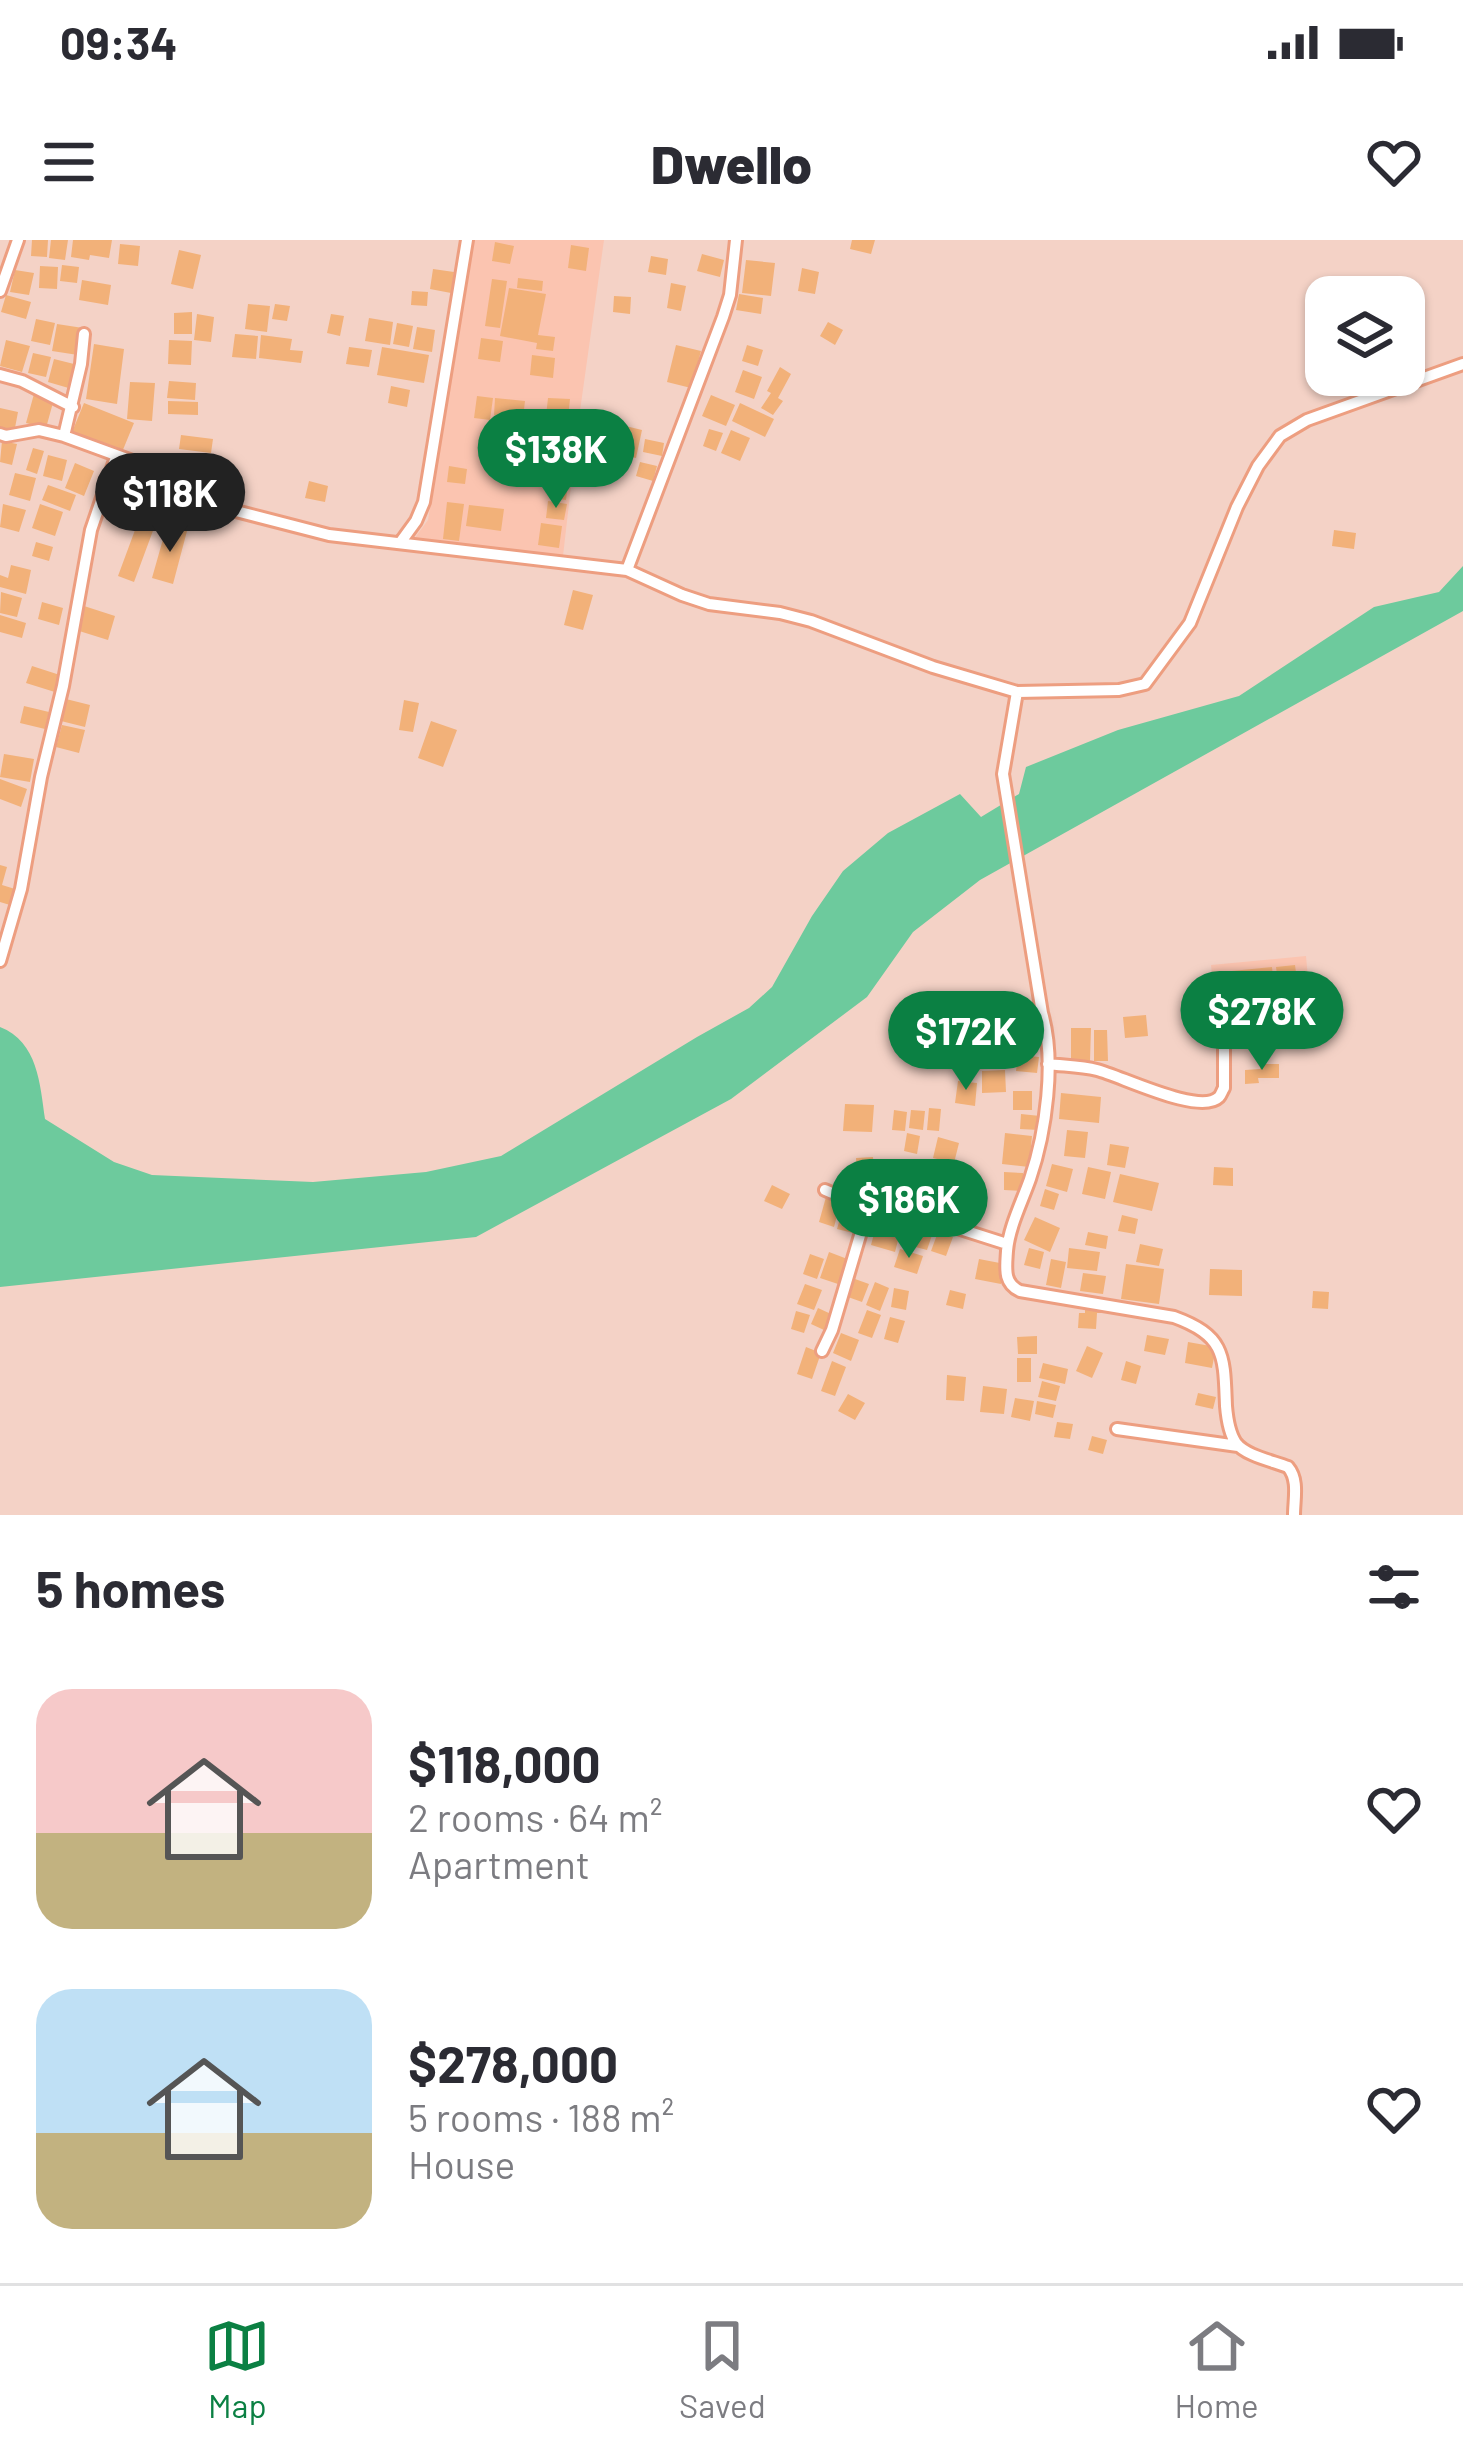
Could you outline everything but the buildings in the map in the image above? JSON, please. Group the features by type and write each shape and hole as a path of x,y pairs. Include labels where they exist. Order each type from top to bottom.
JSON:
{"street":[{"path":"0,291 18,240"},
{"path":"400,543 424,502 467,240"},
{"path":"627,570 730,295 736,240"},
{"path":"64,436 84,334"},
{"path":"0,434 39,430 64,436 157,470 232,510 328,535 627,570 710,604 811,621 932,667 1017,692 1119,690 1145,683 1190,622 1237,507 1280,436 1307,420 1463,364"},
{"path":"0,375 73,407"},
{"path":"0,961 21,889 91,530 116,457"},
{"path":"1017,692 1003,774 1047,1031 1048,1064 1037,1157 1007,1244 1006,1271 1012,1287 1020,1291 1197,1325 1214,1339 1223,1363 1227,1420 1238,1446"},
{"path":"1048,1064 1091,1068 1171,1097 1212,1101 1223,1088 1224,1028"},
{"path":"825,1190 867,1208"},
{"path":"823,1351 872,1204 1007,1244"},
{"path":"1117,1429 1238,1446 1288,1467 1295,1478 1294,1515"}],"shaded area":[{"path":"474,240 604,240 563,556 414,539 428,520"},
{"path":"1463,566 1463,611 980,880 913,932 867,997 731,1099 476,1237 0,1287 0,1027 30,1053 45,1119 114,1162 152,1175 313,1182 426,1172 501,1156 749,1008 772,987 843,871 888,833 960,794 981,817 1019,794 1026,767 1118,730 1239,696 1374,607 1439,592"},
{"path":"1306,956 1312,1025 1218,1034 1211,965"}]}
